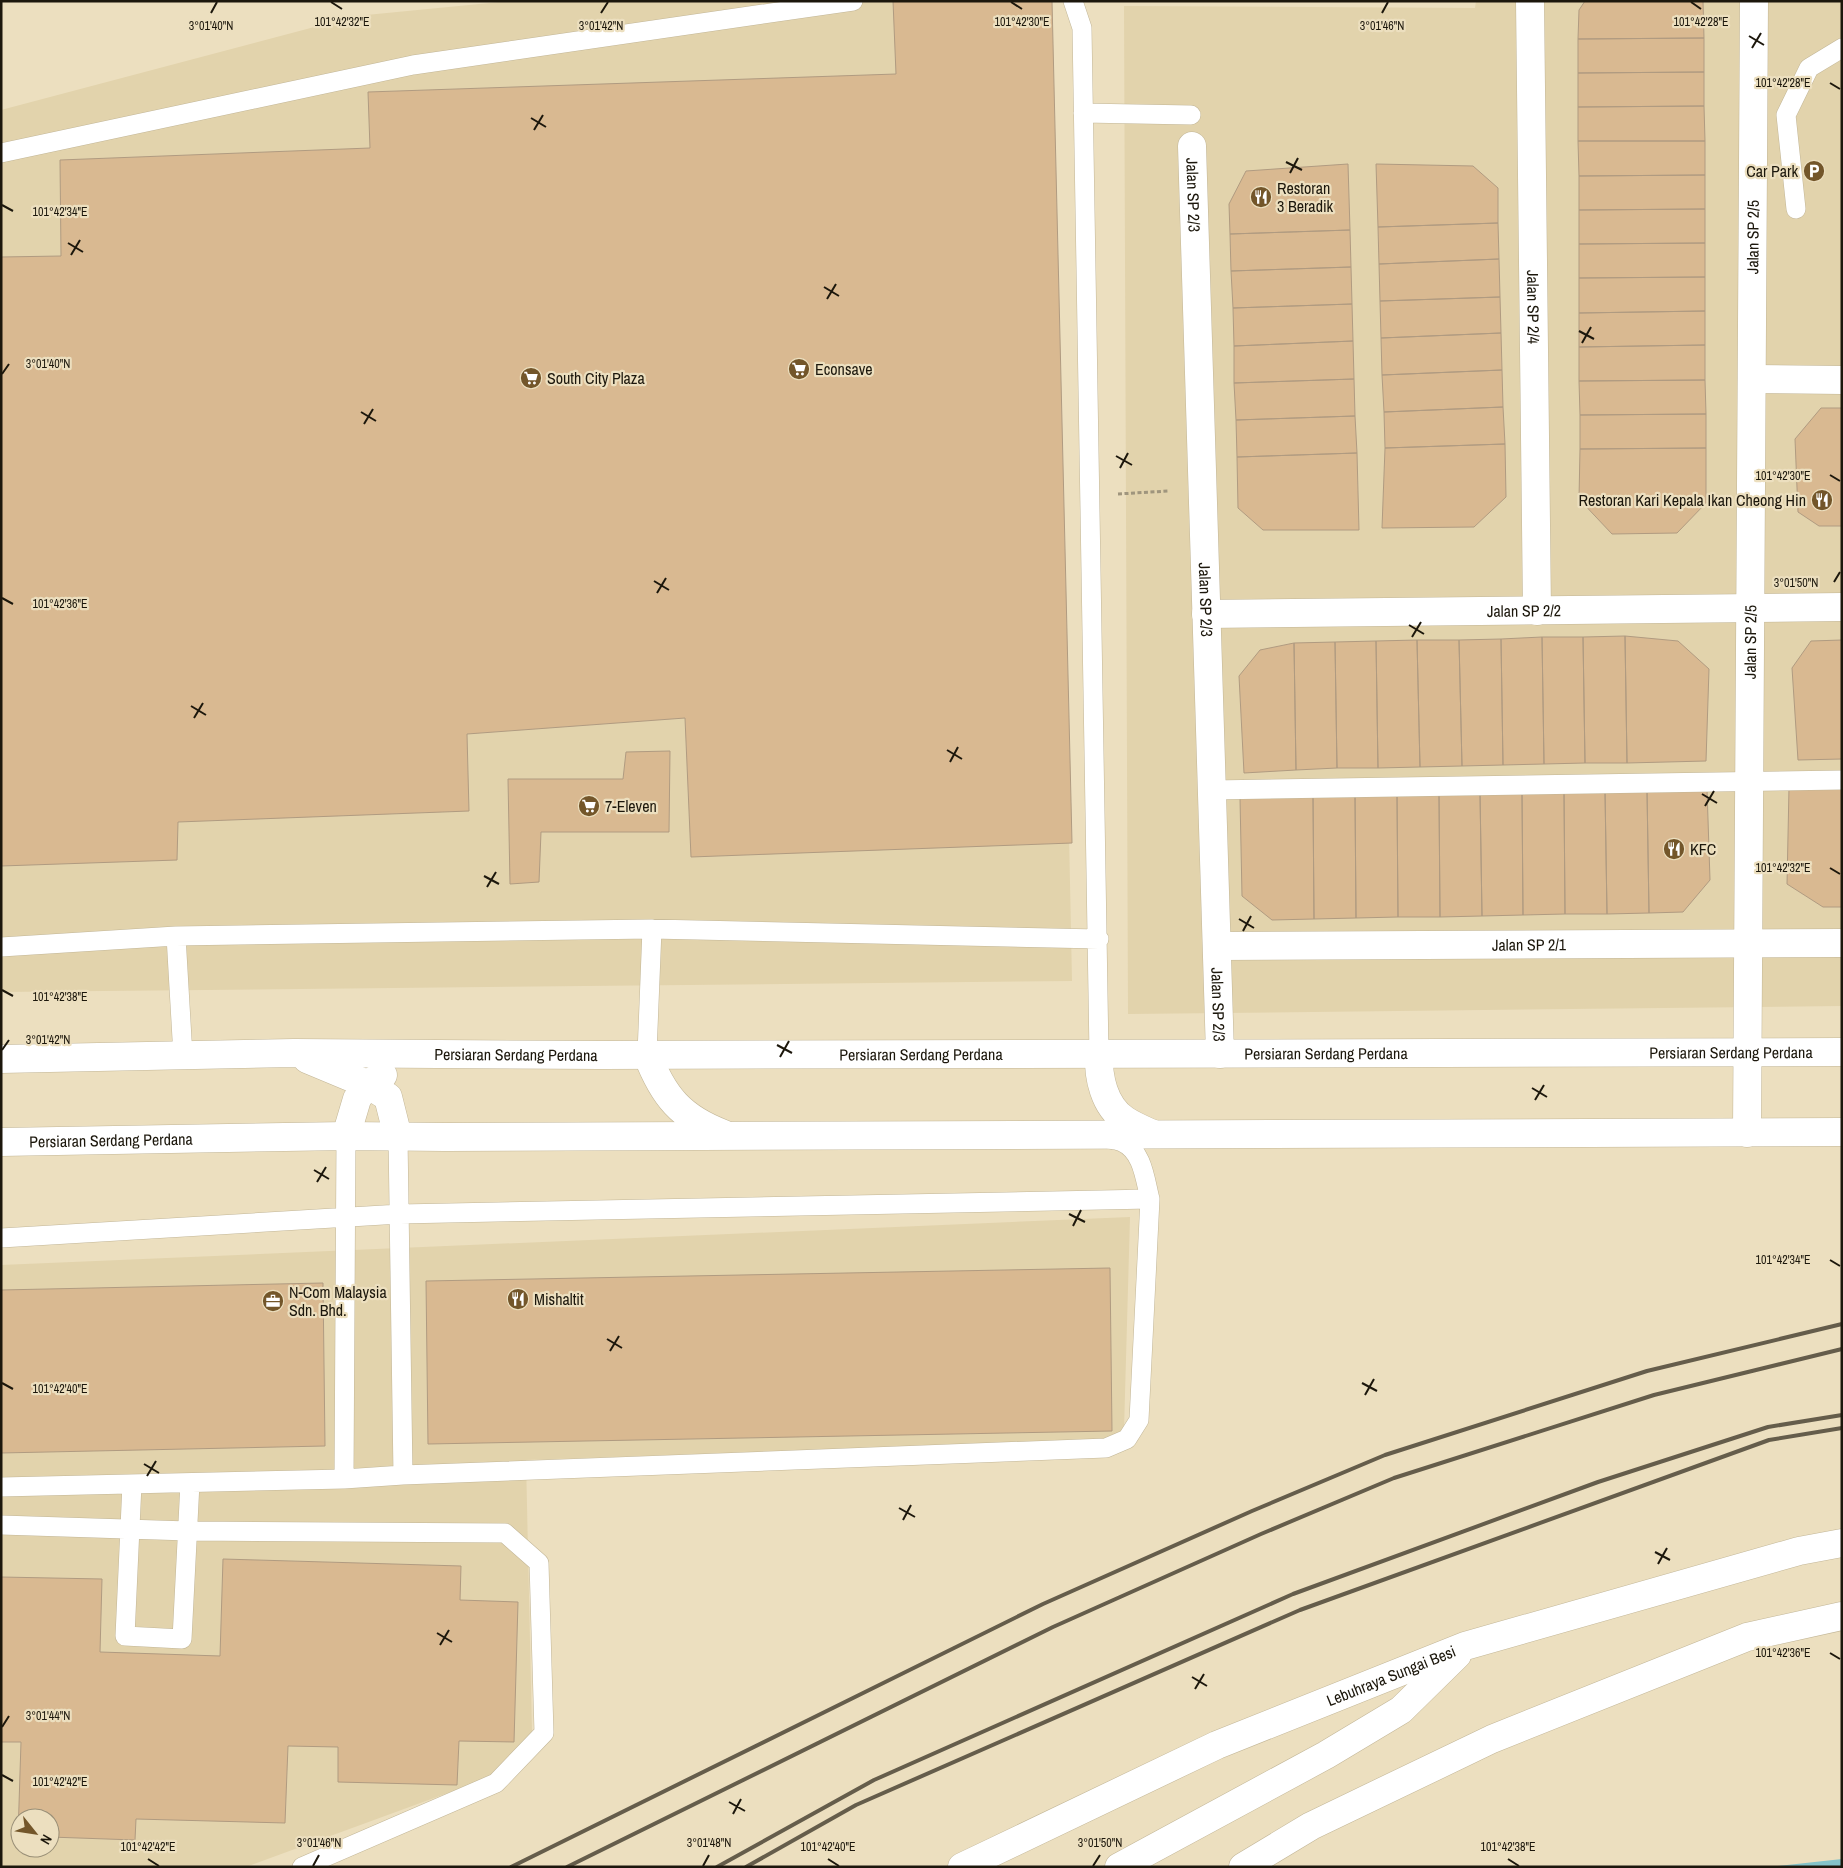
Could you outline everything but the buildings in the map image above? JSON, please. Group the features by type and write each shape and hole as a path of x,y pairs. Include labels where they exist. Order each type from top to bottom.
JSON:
{"main road":[{"name":"Jalan SP 2/5","path":"1748,1132 1754,1"},
{"name":"Jalan SP 2/4","path":"1530,2 1537,611"},
{"name":"Jalan SP 2/3","path":"1192,146 1220,1054"},
{"path":"1752,379 1842,380"},
{"name":"Jalan SP 2/2","path":"1206,614 1842,607"},
{"name":"Jalan SP 2/1","path":"1217,946 1842,943"},
{"name":"Persiaran Serdang Perdana","path":"1,1059 294,1053 1220,1054 1842,1052"},
{"path":"294,1053 367,1084 388,1097 398,1137"},
{"path":"346,1136 358,1099 367,1084 419,1054"},
{"path":"647,1054 656,1076 669,1098 687,1115 708,1128 731,1136"},
{"path":"1099,1054 1100,1076 1104,1092 1113,1107 1124,1119 1154,1135"},
{"name":"Persiaran Serdang Perdana","path":"1,1142 346,1136 1842,1132"},
{"name":"Lebuhraya Sungai Besi","path":"962,1867 1217,1745 1466,1646 1799,1551 1842,1543"},
{"path":"1243,1867 1311,1826 1492,1740 1747,1637 1842,1616"},
{"path":"1119,1867 1326,1755 1401,1710 1466,1646"}],"lane":[{"path":"1,153 413,65 853,1"},
{"path":"1072,1 1082,28 1099,940 1099,1054"},
{"path":"1796,210 1786,115 1809,68 1842,48"},
{"path":"1083,113 1191,115"},
{"path":"1212,790 1842,780"},
{"path":"1,947 176,936 652,929 1099,940"},
{"path":"647,1054 652,929"},
{"path":"176,936 183,1056"},
{"path":"1,1487 344,1479 403,1475 1106,1448 1126,1439 1139,1420 1150,1199 1142,1167 1136,1155 1123,1142 1091,1135"},
{"path":"344,1479 346,1136"},
{"path":"398,1137 403,1475"},
{"path":"1,1238 400,1214 1150,1199"},
{"path":"132,1484 125,1636 182,1639 190,1483"},
{"path":"1,1525 188,1531 505,1532 539,1563 544,1733 496,1782 302,1867"}],"path":[{"path":"1116,494 1146,492"}],"shaded area":[{"name":"South City Plaza","path":"511,1 1052,1 1072,981 1,992 1,110 356,16"},
{"path":"1476,1 1842,1 1842,1006 1128,1014 1124,6 1475,8"},
{"path":"1130,1217 1124,1430 1104,1440 526,1460 532,1732 494,1776 246,1867 1,1867 1,1265"}],"water":[{"path":"1842,1859 1842,1867 1769,1867"}],"railway":[{"path":"511,1867 1043,1604 1252,1511 1385,1455 1647,1371 1842,1324"},
{"path":"567,1867 1053,1627 1261,1534 1394,1478 1654,1395 1842,1349"},
{"path":"717,1867 874,1780 1293,1594 1598,1482 1768,1427 1842,1415"},
{"path":"746,1867 856,1805 1300,1610 1769,1440 1842,1428"}],"place":[{"name":"Car Park","path":"1814,171"},
{"name":"Restoran 3 Beradik","path":"1261,197"},
{"name":"Econsave","path":"799,369"},
{"name":"South City Plaza","path":"531,378"},
{"name":"Restoran Kari Kepala Ikan Cheong Hin","path":"1822,500"},
{"name":"7-Eleven","path":"589,806"},
{"name":"KFC","path":"1674,849"},
{"name":"Mishaltit","path":"518,1299"},
{"name":"N-Com Malaysia Sdn. Bhd.","path":"273,1301"}]}
